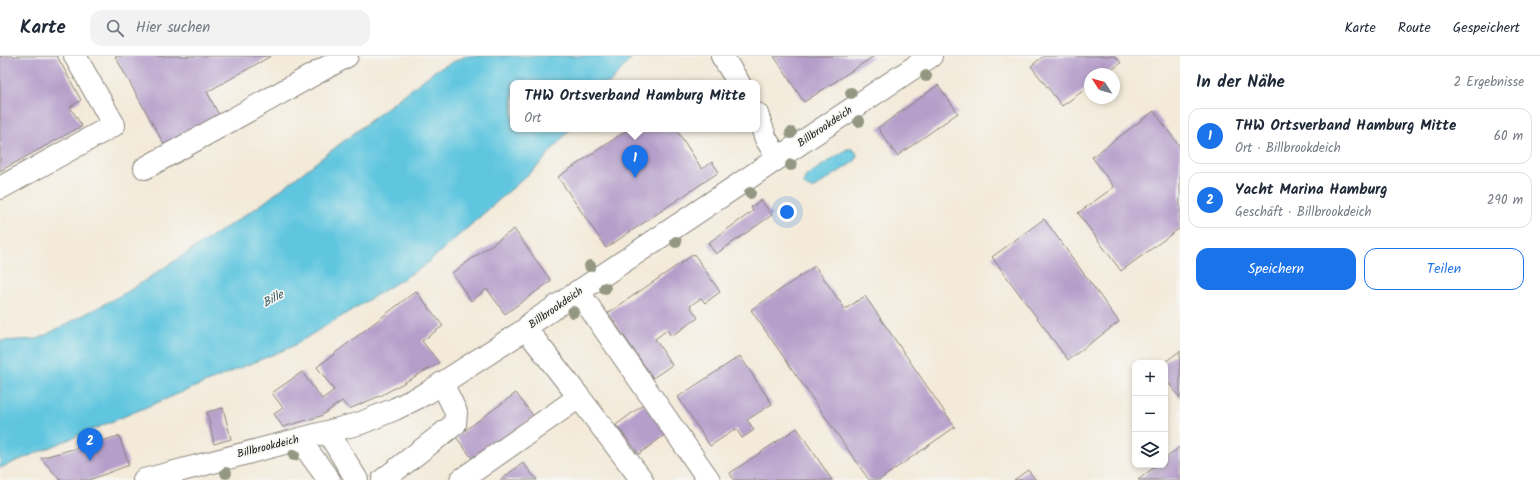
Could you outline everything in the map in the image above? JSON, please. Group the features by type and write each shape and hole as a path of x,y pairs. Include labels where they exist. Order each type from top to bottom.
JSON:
{"street":[{"path":"0,188 114,125 76,56"},
{"path":"145,168 347,56"},
{"path":"722,56 737,80"},
{"name":"Billbrookdeich","path":"145,480 361,423 395,409 442,383 526,329 530,324 931,56"},
{"path":"760,122 766,139 778,158"},
{"path":"578,292 709,480"},
{"path":"526,329 642,480"},
{"path":"383,480 455,424 456,412 442,383"},
{"path":"461,480 579,397"},
{"path":"328,432 357,480"},
{"path":"299,439 329,480"}],"water":[{"name":"Bille","path":"466,56 633,56 613,80 510,80 510,132 567,132 541,163 424,266 291,347 0,468 0,341 38,339 127,292 262,204 436,70"},
{"path":"847,149 852,149 856,152 857,156 855,161 814,188 805,186 803,183 806,176"}],"building":[{"path":"0,56 57,56 81,100 70,107 82,126 0,171"},
{"path":"115,56 271,56 207,92 219,115 165,146"},
{"path":"774,56 874,56 804,102"},
{"path":"1044,56 1115,56 1121,63 1114,68 1084,68 1084,90 1062,106 1031,66"},
{"path":"938,85 958,113 897,156 878,128"},
{"path":"1154,111 1180,147 1180,228 1121,271 1078,213 1114,187 1092,157"},
{"path":"625,132 678,132 702,169 712,162 719,172 606,248 558,177"},
{"path":"761,200 772,215 716,254 708,243 753,211 751,207"},
{"path":"1044,219 1119,322 1068,360 992,257"},
{"path":"514,229 551,281 505,314 487,289 471,301 452,273"},
{"path":"694,254 720,292 705,303 701,298 690,306 698,318 671,336 667,330 655,339 672,365 653,378 608,313"},
{"path":"815,266 845,309 865,296 955,427 879,480 869,480 751,310"},
{"path":"416,291 443,326 422,341 439,363 382,395 349,409 342,401 321,416 283,427 274,414 283,408 272,393 302,372 322,399 334,390 317,367"},
{"path":"1180,351 1180,398 1168,382 1168,360"},
{"path":"740,356 772,404 747,420 754,430 742,438 736,429 710,446 678,397"},
{"path":"516,393 534,417 474,461 456,437"},
{"path":"644,404 667,433 639,454 616,425"},
{"path":"223,408 231,439 214,444 207,412"},
{"path":"797,428 832,480 734,480 730,473"},
{"path":"119,436 129,465 89,480 60,480 41,458"},
{"path":"1180,447 1180,480 1138,480 1153,468 1168,468 1168,457"},
{"path":"523,463 537,480 500,480"},
{"path":"1028,470 1036,480 1014,480"}],"place":[{"name":"THW Ortsverband Hamburg Mitte","path":"635,178"},
{"name":"Yacht Marina Hamburg","path":"90,461"}]}
